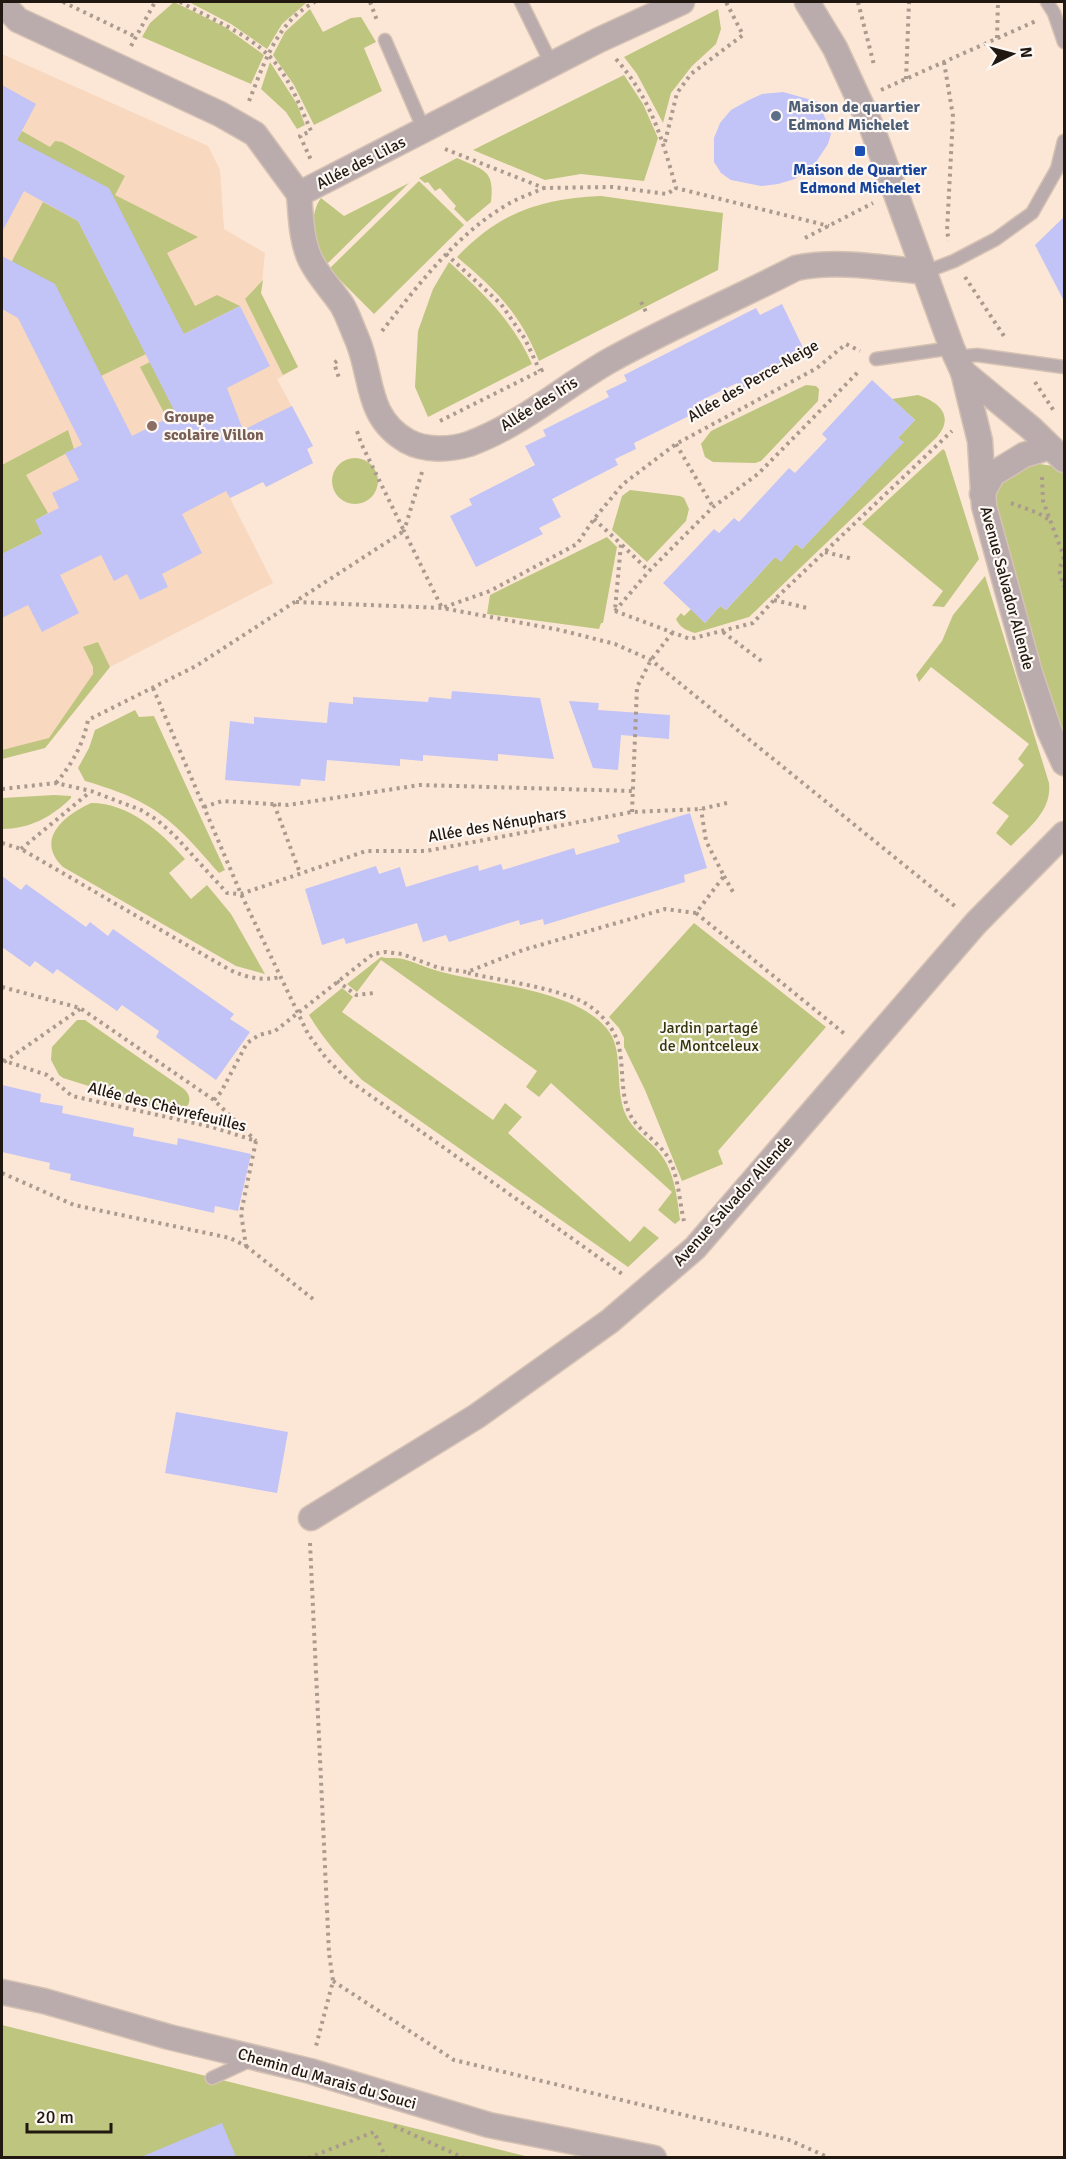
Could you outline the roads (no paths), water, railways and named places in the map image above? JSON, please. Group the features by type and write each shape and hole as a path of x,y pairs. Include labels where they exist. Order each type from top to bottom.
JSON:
{"street":[{"name":"Allée des Lilas","path":"2,3 18,20 255,134 299,194 599,40 682,2"},
{"name":"Avenue Salvador Allende","path":"807,2 835,48 870,95 925,272 958,359 980,441 982,494 1030,672 1049,730 1065,763"},
{"name":"Allée des Iris","path":"299,194 303,236 310,261 343,306 359,344 370,394 392,430 408,441 429,448 466,445 485,437 540,408 577,380 609,361 796,268 812,264 834,264 925,272"},
{"path":"958,359 1057,454"},
{"path":"982,494 993,474 1024,455 1057,454"},
{"name":"Avenue Salvador Allende","path":"311,1518 477,1416 610,1321 695,1248 976,923 1065,834"},
{"name":"Chemin du Marais du Souci","path":"2,1992 44,2001 169,2037 310,2071 489,2125 654,2157"}],"lane":[{"path":"521,2 552,64"},
{"path":"1047,2 1054,13 1065,42"},
{"path":"385,40 424,130"},
{"path":"925,272 954,261 996,239 1032,213 1057,169 1065,141"},
{"path":"876,359 958,359 977,355 1065,367"},
{"path":"212,2078 255,2058"}],"place":[{"name":"Maison de quartier Edmond Michelet","path":"776,116"},
{"name":"Maison de Quartier Edmond Michelet","path":"860,151"},
{"name":"Groupe scolaire Villon","path":"152,426"}],"park label":[{"name":"Jardin partagé de Montceleux","path":"709,1037"}]}
